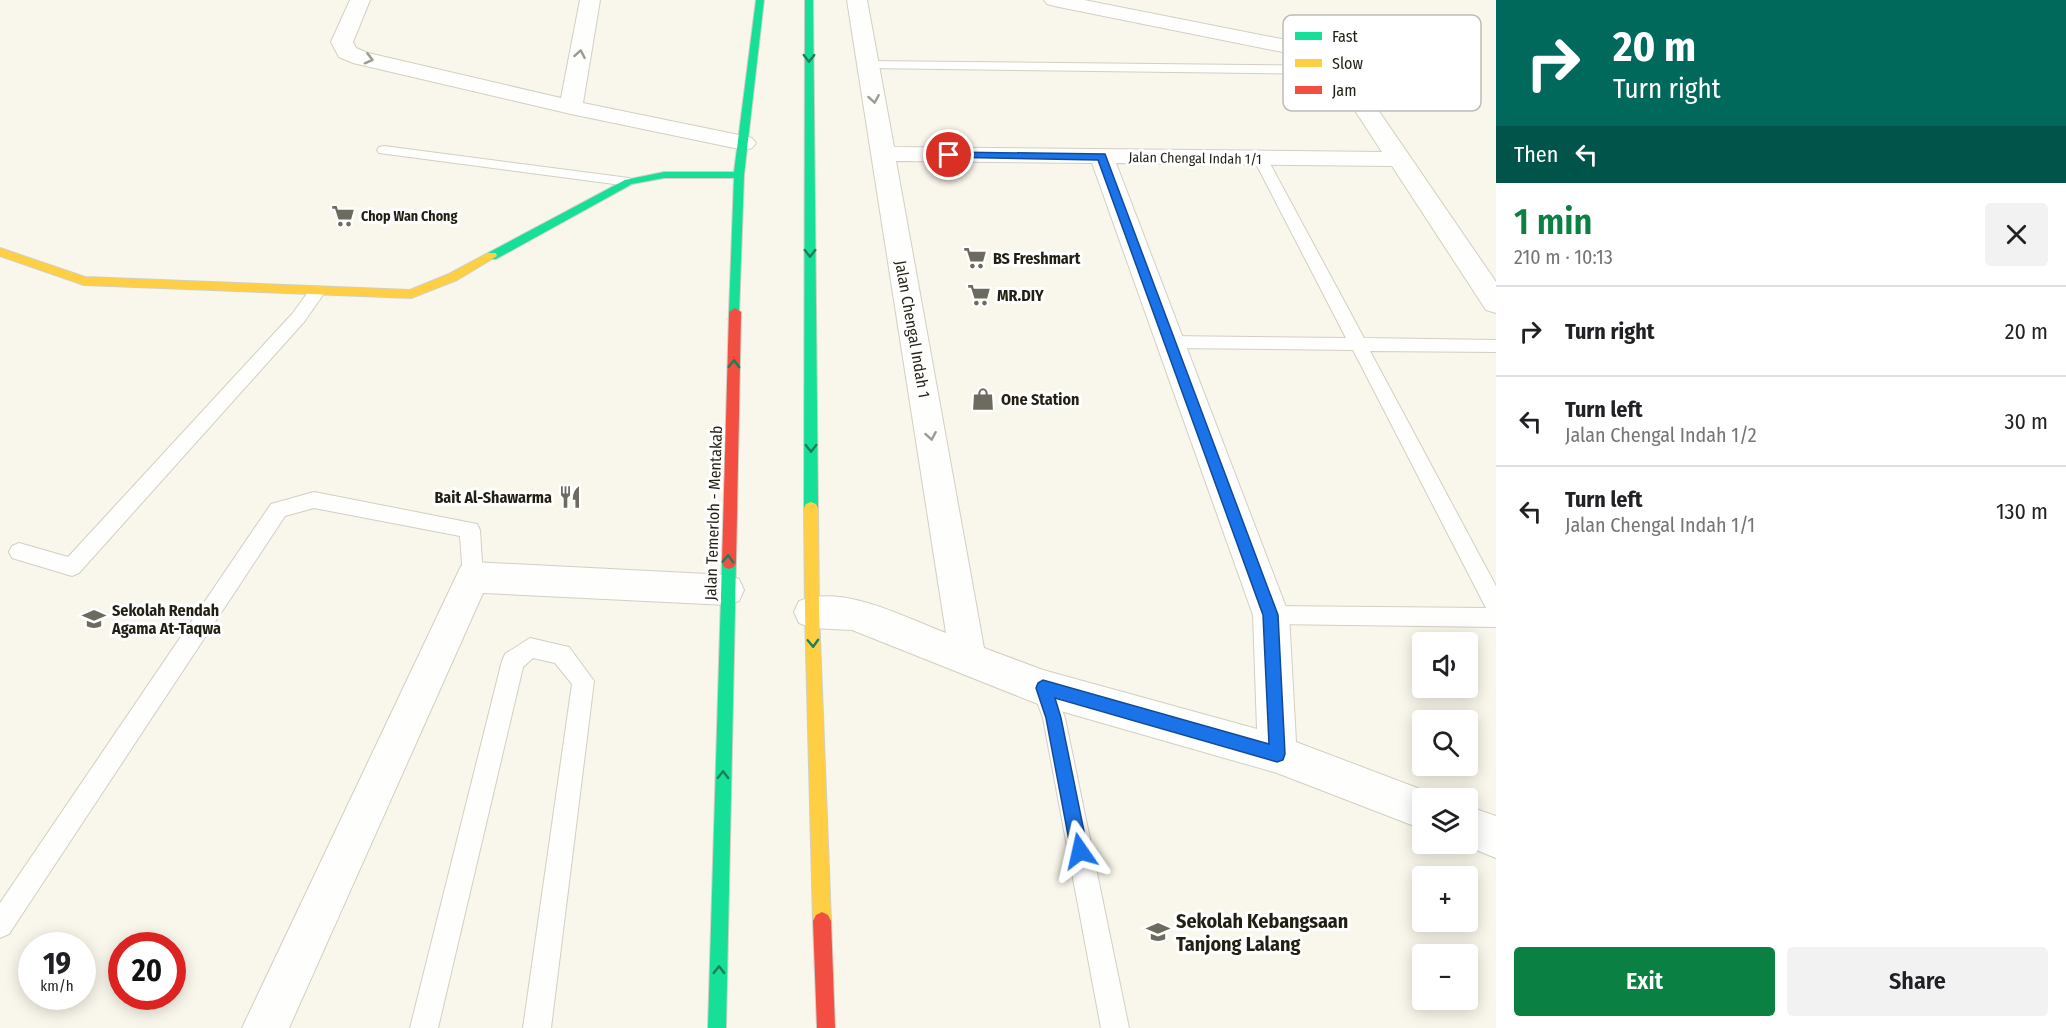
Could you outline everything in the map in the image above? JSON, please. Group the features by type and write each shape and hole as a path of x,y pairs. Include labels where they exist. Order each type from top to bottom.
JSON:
{"main road":[{"name":"Jalan Temerloh - Mentakab","path":"717,1028 739,175 760,0"},
{"path":"809,0 812,612 826,1028"},
{"path":"0,252 84,281 411,294 453,278 629,182 664,175 739,175"}],"street":[{"path":"360,0 342,42 347,52 361,58 571,107 744,143"},
{"path":"571,107 590,0"},
{"name":"Jalan Chengal Indah 1","path":"857,0 968,659"},
{"path":"1054,0 1127,7 1283,44"},
{"path":"1367,111 1496,303"},
{"name":"Jalan Chengal Indah 1/1","path":"883,154 1399,159"},
{"path":"1102,157 1271,615 1277,754"},
{"path":"265,1028 473,577 727,590"},
{"path":"812,612 854,614 1043,688 1277,754 1412,805"},
{"path":"1478,830 1496,837"}],"lane":[{"path":"868,65 1283,69"},
{"path":"384,150 629,182"},
{"path":"1260,158 1496,606"},
{"path":"19,552 72,567 297,318 317,292"},
{"path":"1170,342 1496,346"},
{"path":"0,925 278,510 314,500 470,530 473,577"},
{"path":"1271,615 1496,618"},
{"path":"424,1028 513,661 530,648 561,654 583,681 537,1028"},
{"path":"1043,688 1054,718 1115,1028"}],"traffic: fast":[{"path":"735,312 739,175 760,0"},
{"path":"809,0 811,508"},
{"path":"492,256 629,182 664,175 739,175"},
{"path":"717,1028 729,563"}],"traffic: slow":[{"path":"0,252 84,281 411,294 453,277 492,256"},
{"path":"811,508 822,921"}],"traffic: jam":[{"path":"729,563 735,312"},
{"path":"822,921 826,1028"}],"place":[{"name":"Chop Wan Chong","path":"343,216"},
{"name":"BS Freshmart","path":"975,258"},
{"name":"MR.DIY","path":"979,295"},
{"name":"One Station","path":"983,399"},
{"name":"Bait Al-Shawarma","path":"570,497"},
{"name":"Sekolah Rendah Agama At-Taqwa","path":"94,619"},
{"name":"Sekolah Kebangsaan Tanjong Lalang","path":"1158,932"}],"route":[{"path":"949,155 1102,157 1271,615 1277,754 1043,688 1054,718 1080,851"}]}
